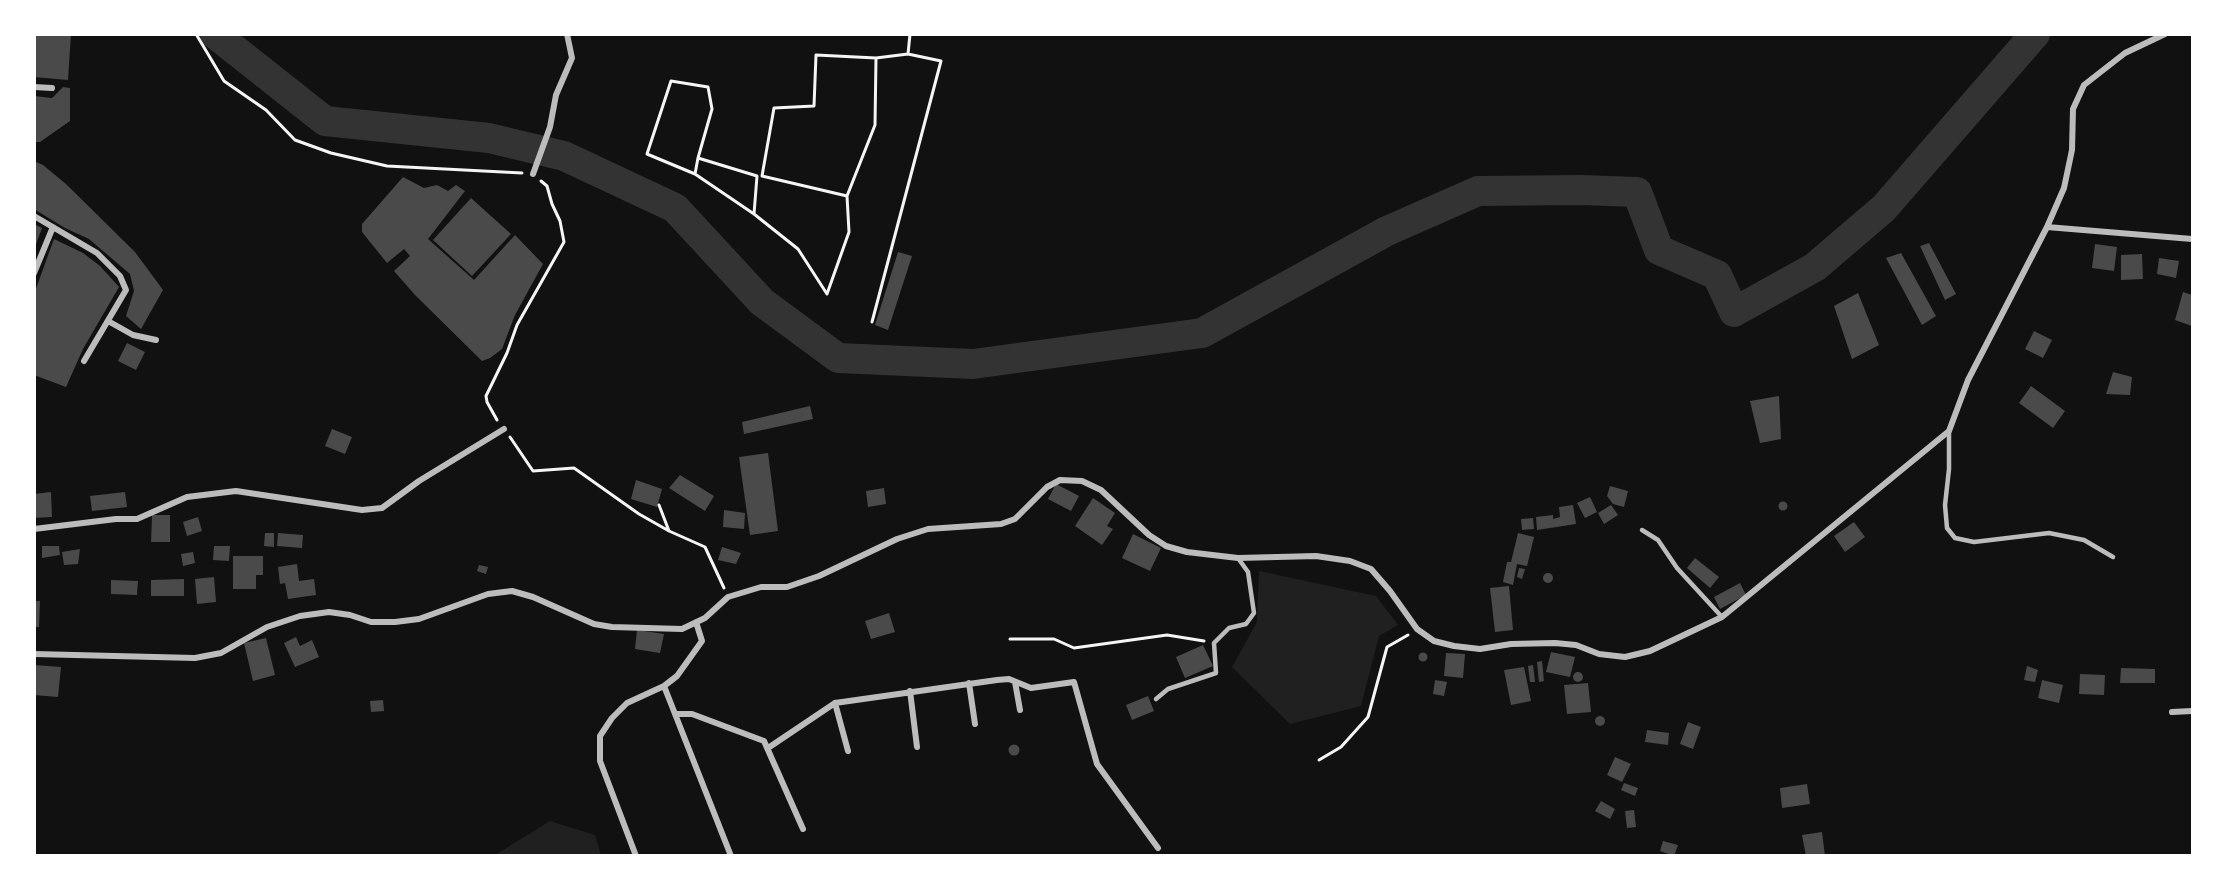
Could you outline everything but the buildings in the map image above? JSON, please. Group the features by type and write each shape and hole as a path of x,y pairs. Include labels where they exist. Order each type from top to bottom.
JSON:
{"street":[{"path":"533,174 550,127 556,95 572,58 567,34"},
{"path":"34,654 195,658 221,653 267,627 300,616 329,612 350,615 371,622 419,619 488,594 512,591 533,597 594,624 612,627 682,629 705,618 728,597 761,587 787,587 819,576 897,539 927,529 1001,524 1015,519 1047,487 1060,480 1082,481 1101,490 1149,536 1166,546 1187,552 1238,558 1316,556 1350,561 1371,569 1417,629 1434,641 1480,649 1511,644 1555,643 1576,645 1599,654 1625,657 1650,651 1722,617 1949,431 1968,380 2047,227 2064,188 2072,150 2073,109 2084,85 2125,53 2165,34"},
{"path":"34,87 52,88"},
{"path":"34,216 47,221 53,227 97,253 120,276 126,290 84,361"},
{"path":"34,273 53,227"},
{"path":"2047,227 2193,239"},
{"path":"108,321 133,335 156,340"},
{"path":"34,529 137,519 187,497 236,491 362,510 382,508 419,481 504,429"},
{"path":"636,855 600,761 600,736 612,718 627,703 664,686 676,675 702,641 696,622"},
{"path":"768,748 835,702 1009,679 1031,688 1074,682 1097,764 1158,848"},
{"path":"1016,682 1020,710"},
{"path":"969,683 975,724"},
{"path":"664,686 731,855"},
{"path":"910,691 917,747"},
{"path":"835,702 848,751"},
{"path":"2172,712 2193,711"},
{"path":"676,714 692,714 764,741 803,829"}],"lane":[{"path":"1949,431 1949,469 1945,504 1947,528 1955,538 1974,542 2049,533 2084,540 2113,557"},
{"path":"1642,530 1658,540 1677,568 1722,617"},
{"path":"1156,699 1168,689 1216,674 1214,644 1229,628 1246,624 1254,613 1248,572 1238,558"}],"path":[{"path":"196,34 224,81 266,110 295,140 331,153 387,166 533,174 547,186 560,221 564,242 517,325 507,353 486,396 487,402 533,471 573,468 639,514 705,547 728,597"},
{"path":"908,54 910,34"},
{"path":"847,196 762,176 774,108 814,106 816,55 876,58 908,54 941,61 872,322"},
{"path":"695,174 712,109 708,87 671,81 647,154 695,174 754,214 798,249 827,294 849,232 847,196 874,125 876,58"},
{"path":"698,158 757,176 754,214"},
{"path":"659,505 669,531"},
{"path":"1319,760 1341,747 1368,717 1388,647 1417,629"},
{"path":"1010,639 1054,639 1074,648 1167,634 1214,644"}],"shaded area":[{"path":"1259,571 1376,596 1398,625 1379,636 1361,706 1290,724 1232,667 1257,622"},
{"path":"550,821 595,835 601,855 495,855"}],"waterway":[{"path":"215,34 325,121 489,138 564,156 675,208 762,302 838,358 973,364 1202,333 1387,231 1478,191 1637,192 1659,250 1717,275 1734,312 1815,267 1884,208 2035,34"}]}
